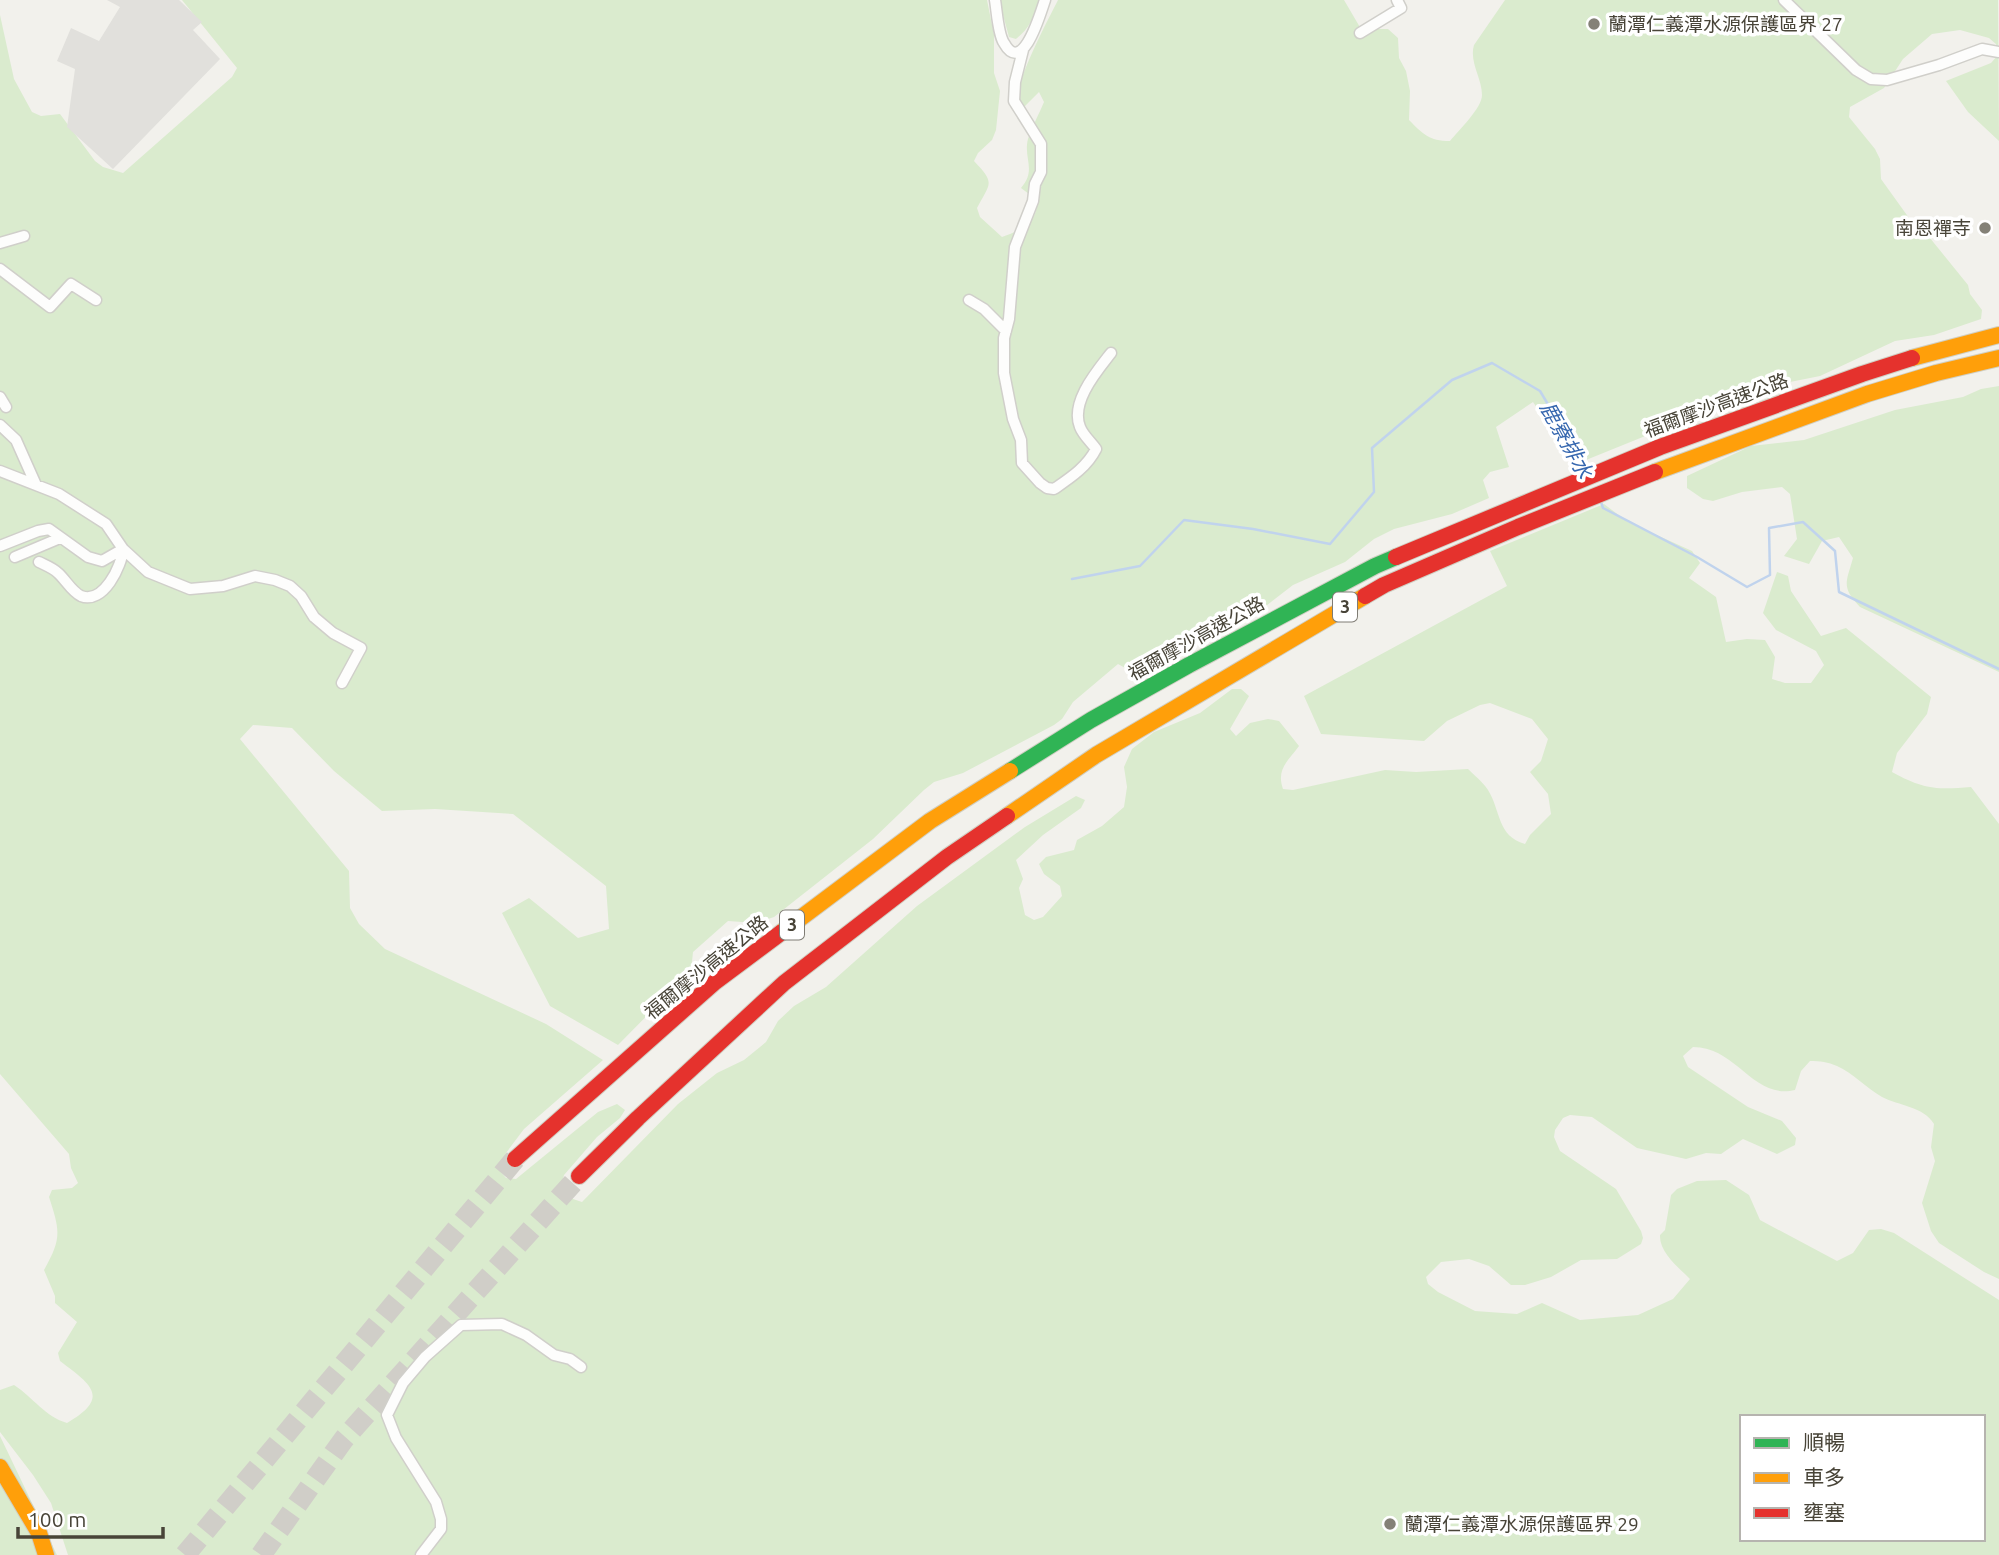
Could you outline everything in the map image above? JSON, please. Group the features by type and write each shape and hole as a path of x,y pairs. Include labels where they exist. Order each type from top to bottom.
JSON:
{"main road":[{"name":"福爾摩沙高速公路","path":"515,1159 715,982 930,821 1091,720 1189,665 1375,566 1660,447 1862,374 1999,335"},
{"name":"3","path":"579,1176 784,983 947,857 1096,755 1384,585 1667,467 1867,394 1936,373 1999,358"},
{"path":"0,1467 39,1533 46,1555"}],"street":[{"path":"995,0 1002,42 1015,52 1023,50"},
{"path":"1045,0 1031,39 1023,50 1015,82 1014,101 1041,145 1041,172 1015,247 1009,319 1004,338 1004,373 1013,419 1021,440 1022,463 1047,488 1054,489 1073,477 1096,450 1080,428 1078,418 1081,401 1090,379 1111,353"},
{"path":"1360,33 1401,8 1397,0"},
{"path":"1784,0 1856,70 1871,79 1886,80 1982,49 1999,52"},
{"path":"0,243 24,236"},
{"path":"0,269 50,307 71,284 96,300"},
{"path":"969,300 984,309 1006,331"},
{"path":"0,425 16,440 36,485"},
{"path":"0,471 59,494 106,524 123,549 148,572 190,589 223,586 255,576 290,586 301,596 314,617 333,634 361,648 342,683"},
{"path":"0,547 49,529 88,557 102,561 123,549"},
{"path":"15,557 60,538"},
{"path":"39,562 57,572 79,596 90,597 106,588 122,562 123,549"},
{"path":"421,1555 441,1529 441,1519 436,1502 396,1438 387,1415 403,1382 425,1357 461,1325 502,1324 526,1335 554,1355 570,1359 582,1367"}],"green space":[{"path":"182,0 987,0 994,35 994,73 1000,91 996,130 992,140 978,153 974,161 986,175 989,184 977,208 980,217 1002,237 1027,224 1037,208 1037,200 1021,188 1026,182 1029,170 1028,139 1044,102 1039,92 1025,106 1016,109 1016,98 1031,54 1058,0 1344,0 1361,29 1388,29 1398,38 1399,58 1406,71 1410,91 1409,120 1427,136 1450,141 1481,100 1473,58 1474,45 1505,0 1998,0 1999,141 1968,112 1946,81 1991,63 1998,55 1996,44 1989,38 1960,30 1932,34 1903,59 1884,88 1850,107 1849,117 1875,149 1880,159 1881,179 1909,218 1917,222 1968,285 1970,294 1982,310 1981,319 1934,335 1895,341 1820,376 1780,384 1765,394 1670,426 1586,460 1559,440 1533,402 1496,427 1509,467 1490,472 1483,480 1489,498 1452,514 1394,529 1374,539 1345,562 1293,585 1262,609 1243,616 1173,657 1136,674 1118,664 1073,702 1062,719 1054,725 963,773 934,782 873,839 774,917 756,923 728,921 693,952 691,971 618,1045 550,1006 502,913 529,898 578,938 609,929 606,886 513,814 435,809 382,811 334,771 292,728 253,725 240,739 349,871 350,908 359,924 385,949 546,1024 603,1060 524,1129 506,1153 500,1171 506,1178 516,1179 598,1112 617,1104 625,1110 620,1118 597,1137 564,1175 562,1184 566,1192 573,1199 582,1202 678,1104 717,1073 744,1060 766,1042 778,1021 794,1006 826,987 917,906 1025,827 1076,796 1085,800 1081,808 1043,835 1016,860 1023,879 1019,888 1025,915 1034,920 1043,917 1062,896 1060,886 1044,874 1039,864 1046,857 1074,850 1077,840 1102,826 1124,807 1127,787 1124,767 1132,749 1154,732 1200,713 1232,689 1241,689 1249,696 1230,729 1236,736 1250,723 1268,719 1279,721 1299,746 1282,771 1283,789 1293,790 1385,770 1416,772 1468,769 1488,790 1504,829 1525,844 1530,835 1551,814 1548,794 1530,772 1541,761 1548,739 1532,719 1490,703 1447,721 1424,741 1321,734 1304,696 1507,586 1490,551 1604,504 1628,522 1692,551 1700,563 1689,578 1716,597 1726,642 1765,640 1775,657 1772,679 1785,683 1811,683 1824,665 1816,651 1776,630 1763,613 1777,572 1788,576 1791,591 1821,636 1846,628 1931,697 1927,714 1897,753 1892,772 1930,787 1971,787 1999,824 1999,1279 1939,1243 1931,1231 1922,1203 1935,1161 1931,1147 1934,1124 1924,1113 1882,1097 1849,1073 1830,1064 1810,1061 1801,1071 1795,1090 1780,1091 1756,1081 1722,1055 1693,1047 1683,1056 1688,1067 1748,1107 1782,1121 1796,1138 1795,1145 1777,1154 1743,1139 1721,1154 1706,1153 1686,1159 1637,1148 1592,1117 1570,1115 1563,1118 1555,1130 1554,1137 1560,1151 1616,1189 1641,1231 1641,1244 1617,1259 1581,1260 1551,1277 1525,1285 1511,1285 1489,1266 1469,1259 1441,1262 1426,1277 1428,1284 1438,1292 1475,1311 1517,1314 1542,1303 1580,1320 1638,1315 1673,1299 1690,1279 1666,1253 1660,1235 1665,1230 1671,1195 1677,1189 1697,1181 1726,1180 1749,1195 1760,1220 1837,1261 1853,1253 1869,1230 1881,1229 1894,1233 1999,1300 1999,1555 68,1555 51,1503 0,1432 0,1390 14,1385 45,1411 67,1423 89,1406 92,1391 60,1361 58,1353 77,1322 55,1303 55,1296 44,1270 54,1250 57,1234 49,1197 52,1190 72,1188 78,1183 71,1168 69,1154 0,1074 0,15 14,79 32,112 41,116 60,114 95,161 103,167 123,173 232,77 237,68"},
{"path":"999,0 1039,0 1031,22 1016,39 1009,37"},
{"path":"1999,386 1999,672 1860,607 1850,594 1847,584 1853,558 1839,537 1822,541 1809,564 1784,556 1797,539 1790,494 1782,487 1742,492 1713,501 1703,499 1687,488 1687,476 1751,446 1804,440 1895,410 1963,397 1981,389"},
{"path":"0,1436 57,1555 0,1555"}],"shaded area":[{"path":"107,0 179,0 202,22 193,30 220,59 113,169 67,127 75,69 57,61 71,28 99,41 120,7"}],"waterway":[{"name":"鹿寮排水","path":"1072,579 1140,566 1184,520 1253,529 1330,544 1374,492 1372,448 1452,380 1492,363 1540,391 1583,468"},
{"name":"鹿寮排水","path":"1601,502 1603,508 1697,557 1747,587 1770,575 1769,528 1803,522 1835,551 1839,592 1999,669"}],"tunnel":[{"path":"185,1555 515,1159"},
{"path":"261,1555 344,1439 579,1176"}],"traffic: fast":[{"path":"1010,771 1091,720 1189,665 1396,557"}],"traffic: slow":[{"path":"1912,358 1999,335"},
{"path":"1655,472 1867,394 1936,373 1999,358"},
{"path":"1007,816 1096,755 1365,596"},
{"path":"782,932 930,821 1010,771"},
{"path":"0,1467 39,1533 46,1555"}],"traffic: jam":[{"path":"1396,557 1660,447 1912,358"},
{"path":"1365,596 1384,585 1518,527 1655,472"},
{"path":"579,1176 784,983 947,857 1007,816"},
{"path":"515,1159 715,982 782,932"}],"place":[{"name":"蘭潭仁義潭水源保護區界 27","path":"1594,24"},
{"name":"南恩禪寺","path":"1985,228"},
{"name":"蘭潭仁義潭水源保護區界 29","path":"1390,1524"}]}
